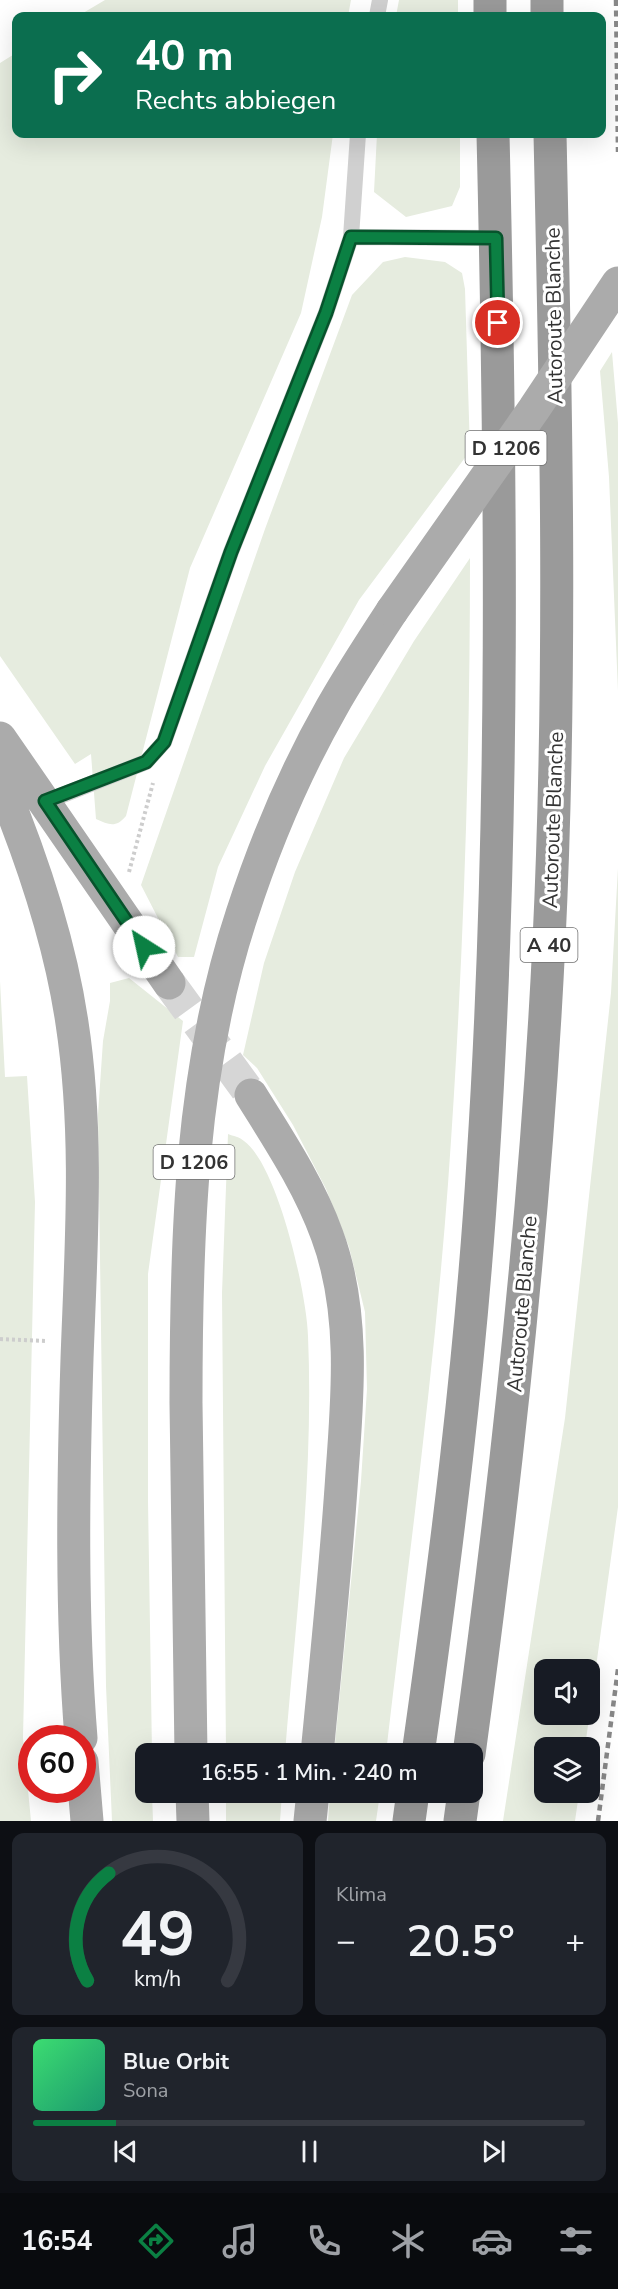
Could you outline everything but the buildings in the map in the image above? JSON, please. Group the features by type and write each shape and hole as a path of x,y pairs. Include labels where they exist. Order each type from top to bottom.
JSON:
{"highway":[{"name":"A 40","path":"420,1743 440,1601 465,1372 476,1251 490,1036 497,842 501,511 493,138"},
{"name":"Autoroute Blanche","path":"471,1743 489,1609 525,1282 549,939 556,711 557,574 550,138"},
{"path":"409,1821 411,1803"},
{"path":"460,1821 462,1803"}],"main road":[{"name":"D 1206","path":"191,1743 186,1443 188,1251 194,1161 214,1018 241,916 281,810 331,709 392,612 541,400 618,283"},
{"path":"0,738 170,983"},
{"path":"0,781 37,882 64,979 72,1023 81,1107 82,1242 73,1492 74,1620 80,1725"},
{"path":"251,1095 305,1186 328,1236 344,1310 347,1347 346,1423 339,1524 318,1743"},
{"path":"85,1803 87,1821"},
{"path":"192,1803 193,1821"},
{"path":"310,1821 312,1803"}],"lane":[{"path":"45,801 146,762 164,742 231,552 326,313 351,237 358,138"},
{"path":"351,237 496,238"}],"path":[{"path":"119,911 164,742"},
{"path":"0,1339 49,1341 49,1353"}],"shaded area":[{"path":"105,0 351,0 349,12 85,12"},
{"path":"399,0 458,0 458,12 397,12"},
{"path":"12,56 12,138 332,138 322,217 301,313 190,568 126,816 116,824 96,819 91,754 75,764 0,656 0,63"},
{"path":"377,138 460,138 460,187 452,206 406,217 374,192"},
{"path":"405,257 445,262 462,273 465,289 470,451 359,600 265,766 218,867 194,957 178,957 141,885 265,529 352,295 383,262"},
{"path":"612,352 618,423 618,691 609,477 600,371"},
{"path":"470,558 469,715 458,1028 436,1326 420,1469 387,1743 335,1743 361,1481 367,1389 365,1312 349,1247 326,1189 293,1125 257,1068 243,1055 264,963 295,872 344,758 414,641"},
{"path":"618,868 618,1507 597,1659 534,1659 534,1725 588,1725 587,1737 534,1737 534,1803 578,1803 575,1821 503,1821 565,1418 611,993"},
{"path":"129,978 183,1021 148,1274 148,1501 152,1743 135,1743 135,1803 152,1803 153,1821 112,1821 106,1686 98,1114 110,983"},
{"path":"0,981 5,1077 27,1076 35,1202 23,1725 18,1725 18,1803 29,1803 31,1821 0,1821"},
{"path":"228,1134 244,1141 256,1155 279,1202 296,1263 308,1336 306,1492 286,1743 226,1743 222,1293"},
{"path":"226,1803 281,1803 280,1821 226,1821"},
{"path":"329,1803 379,1803 376,1821 328,1821"}],"tunnel":[{"path":"169,983 251,1095"}],"railway":[{"path":"616,0 618,152"},
{"path":"598,1821 618,1669"}],"route":[{"path":"144,947 45,801 146,762 164,742 231,552 326,313 351,237 496,238 498,323"}]}
